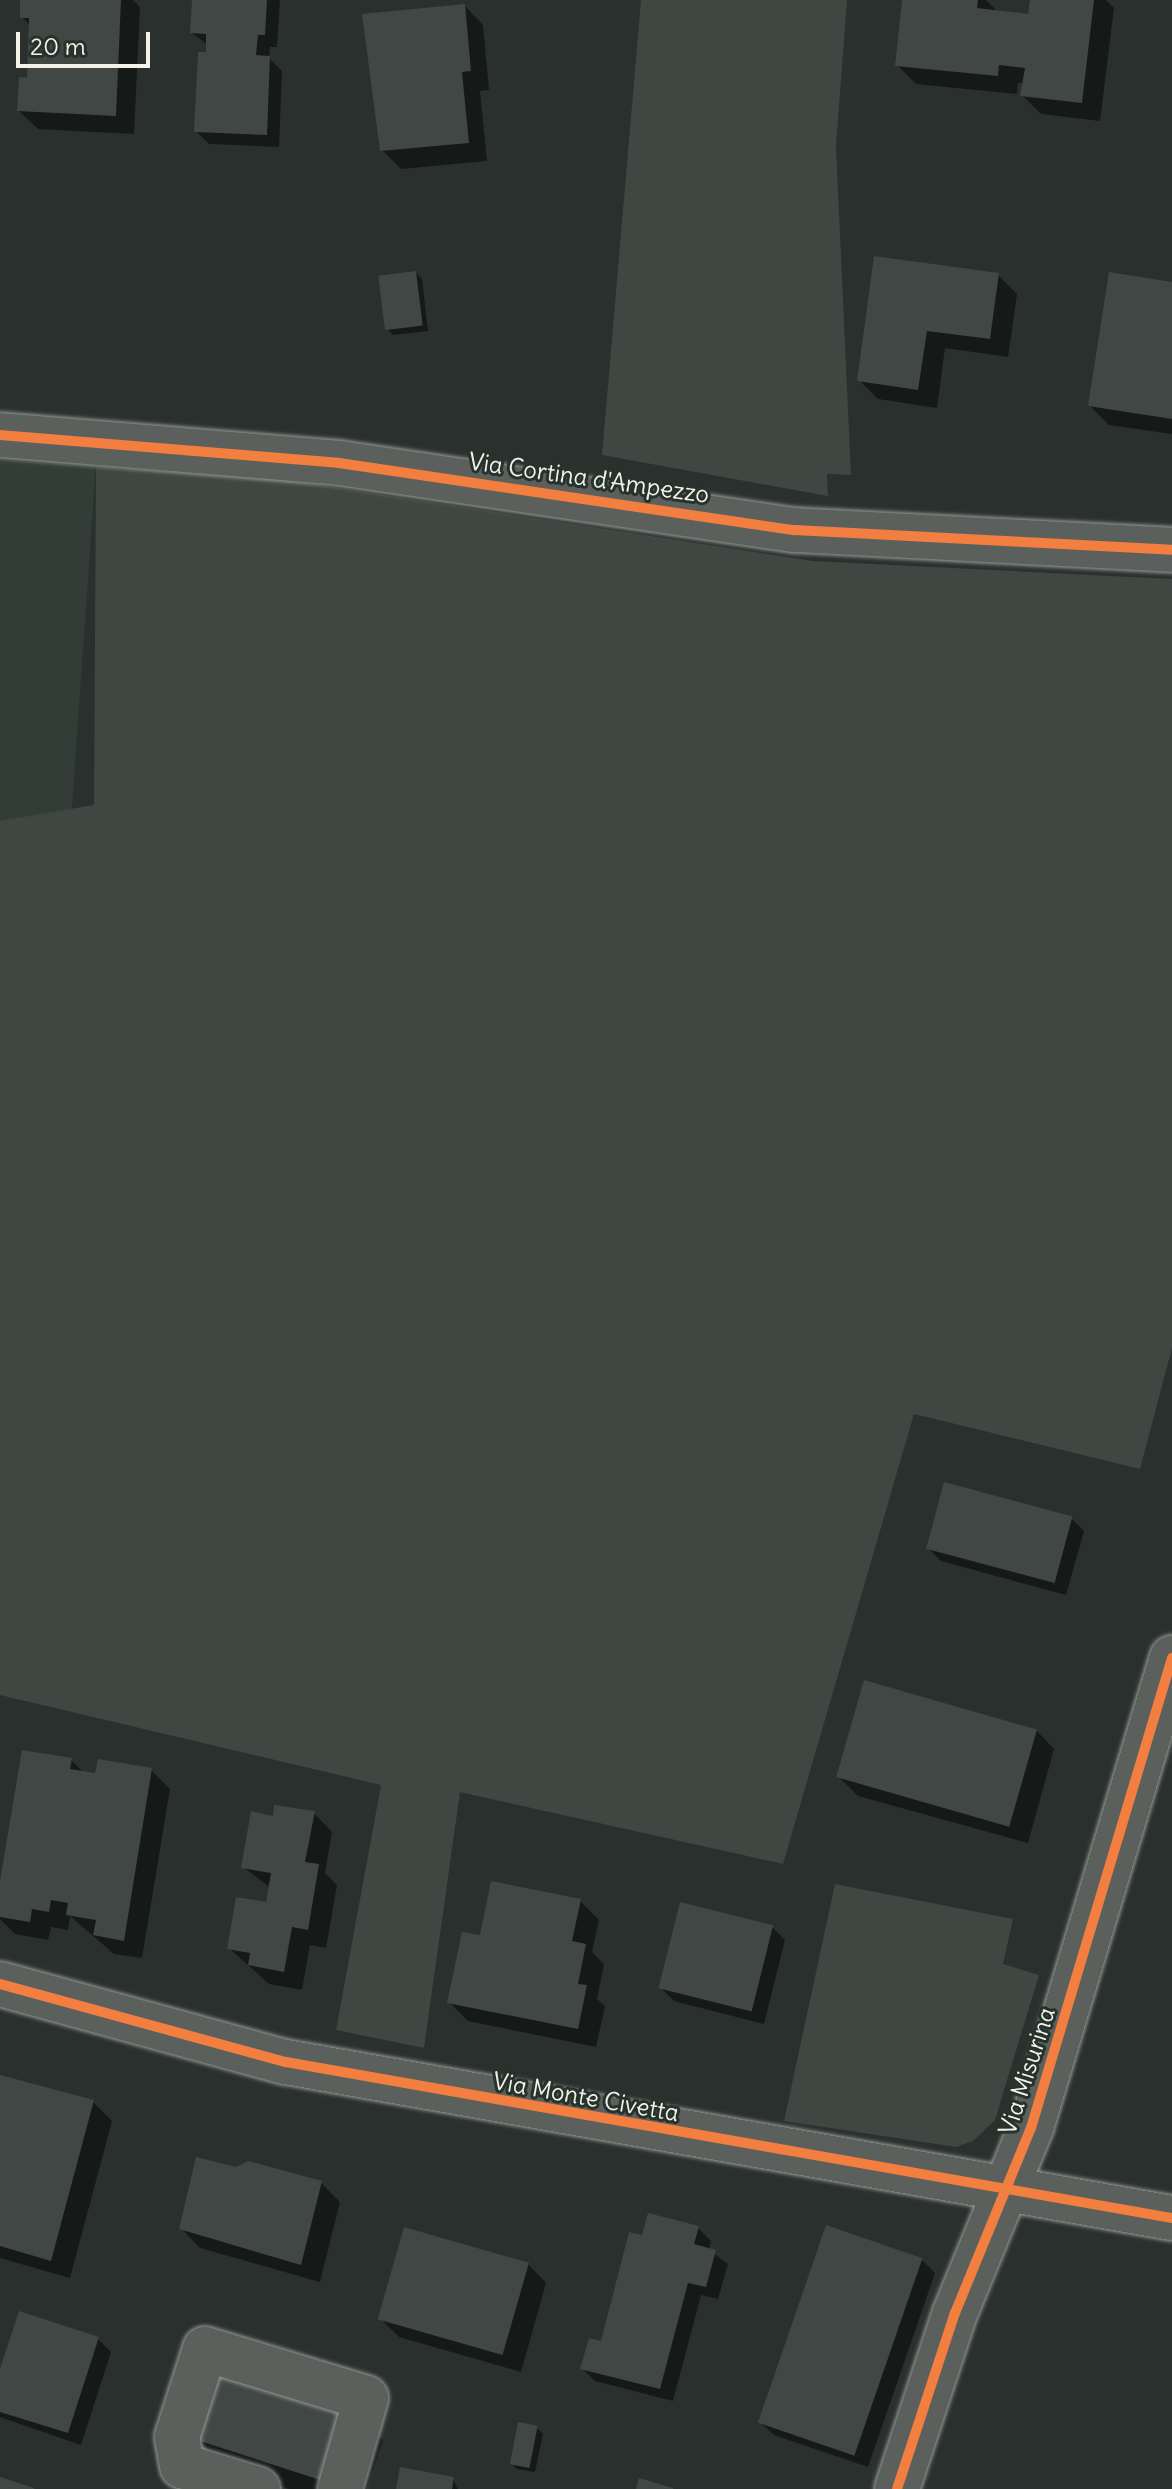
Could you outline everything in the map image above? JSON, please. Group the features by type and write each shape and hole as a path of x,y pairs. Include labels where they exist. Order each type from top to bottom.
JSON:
{"street":[{"name":"Via Cortina d'Ampezzo","path":"0,435 339,463 795,530 1172,550"},
{"name":"Via Misurina","path":"897,2489 955,2313 1008,2185 1085,1956 1172,1658"},
{"name":"Via Monte Civetta","path":"0,1984 286,2062 668,2132 1008,2185 1172,2218"},
{"path":"258,2489 182,2466 177,2437 205,2349 366,2398 340,2489"}],"shaded area":[{"path":"641,0 847,0 836,146 851,475 827,474 828,496 602,455"},
{"path":"0,460 96,467 71,827 0,822"},
{"path":"96,467 279,479 813,561 1172,579 1172,1348 1140,1469 914,1414 783,1864 460,1792 424,2048 336,2030 381,1785 0,1695 0,821 94,805"},
{"path":"835,1884 1013,1919 1003,1964 1039,1975 995,2120 973,2141 956,2147 784,2121"}],"building":[{"path":"20,0 121,0 116,116 17,111 19,77 27,78 29,18 20,18"},
{"path":"192,0 267,0 265,35 258,35 256,55 270,56 267,135 194,132 198,52 206,52 206,34 190,33"},
{"path":"902,0 978,0 977,8 1028,14 1030,0 1094,0 1082,103 1020,96 1025,68 999,65 998,76 895,66"},
{"path":"465,4 471,71 462,72 469,143 380,151 362,14"},
{"path":"874,256 999,273 990,339 927,331 918,390 857,381"},
{"path":"416,271 423,326 385,330 378,276"},
{"path":"1109,272 1172,282 1172,419 1088,406"},
{"path":"944,1482 1072,1516 1055,1583 926,1549"},
{"path":"864,1680 1037,1730 1009,1827 836,1777"},
{"path":"22,1750 72,1758 70,1769 95,1773 98,1759 152,1768 124,1941 93,1935 96,1920 66,1915 68,1903 51,1900 49,1912 32,1909 30,1922 0,1917 0,1881"},
{"path":"274,1805 315,1811 305,1862 319,1864 308,1930 292,1927 284,1972 248,1965 250,1953 227,1949 236,1897 266,1902 271,1873 241,1868 251,1811 273,1816"},
{"path":"491,1881 581,1899 572,1941 586,1944 578,1984 587,1985 578,2029 447,2003 462,1932 480,1935"},
{"path":"680,1902 773,1925 752,2012 658,1988"},
{"path":"0,2075 94,2100 51,2261 0,2246"},
{"path":"196,2157 236,2167 248,2161 322,2181 301,2265 179,2229"},
{"path":"648,2213 699,2226 694,2244 716,2250 706,2287 688,2283 660,2389 580,2369 589,2338 601,2341 629,2232 642,2235"},
{"path":"826,2225 922,2258 854,2456 758,2423"},
{"path":"404,2227 529,2263 503,2355 378,2319"},
{"path":"19,2311 99,2337 68,2433 0,2412 0,2369"},
{"path":"219,2364 353,2408 329,2483 195,2439"},
{"path":"518,2422 538,2426 529,2468 510,2464"},
{"path":"400,2467 454,2477 452,2489 396,2489"},
{"path":"0,2477 34,2488 34,2489 0,2489"},
{"path":"639,2478 673,2488 673,2489 636,2489"}],"cycle path":[{"path":"0,435 339,463 795,530 1172,550"},
{"path":"897,2489 955,2313 1031,2128 1172,1658"},
{"path":"0,1984 286,2062 1172,2218"}]}
